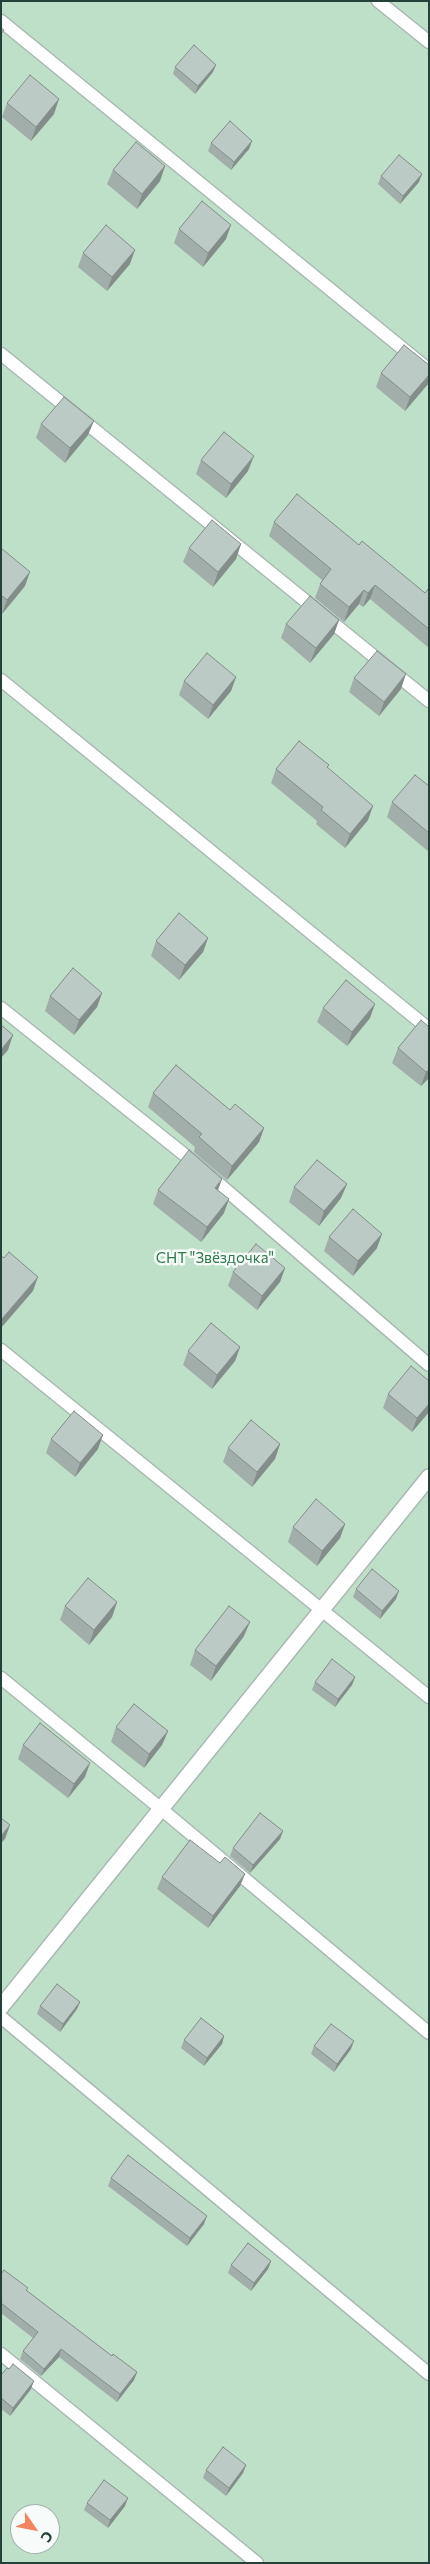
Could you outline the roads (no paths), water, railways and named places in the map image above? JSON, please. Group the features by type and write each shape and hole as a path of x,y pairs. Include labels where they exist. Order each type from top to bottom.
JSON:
{"street":[{"path":"1,2007 429,1477"}],"lane":[{"path":"378,1 429,42"},
{"path":"1,21 429,370"},
{"path":"1,354 429,701"},
{"path":"1,680 429,1029"},
{"path":"1,1008 196,1164 429,1365"},
{"path":"1,1350 429,1697"},
{"path":"1,1678 429,2033"},
{"path":"1,2017 429,2374"},
{"path":"1,2354 257,2563"}],"park label":[{"name":"СНТ \"Звёздочка\"","path":"215,1258"}]}
